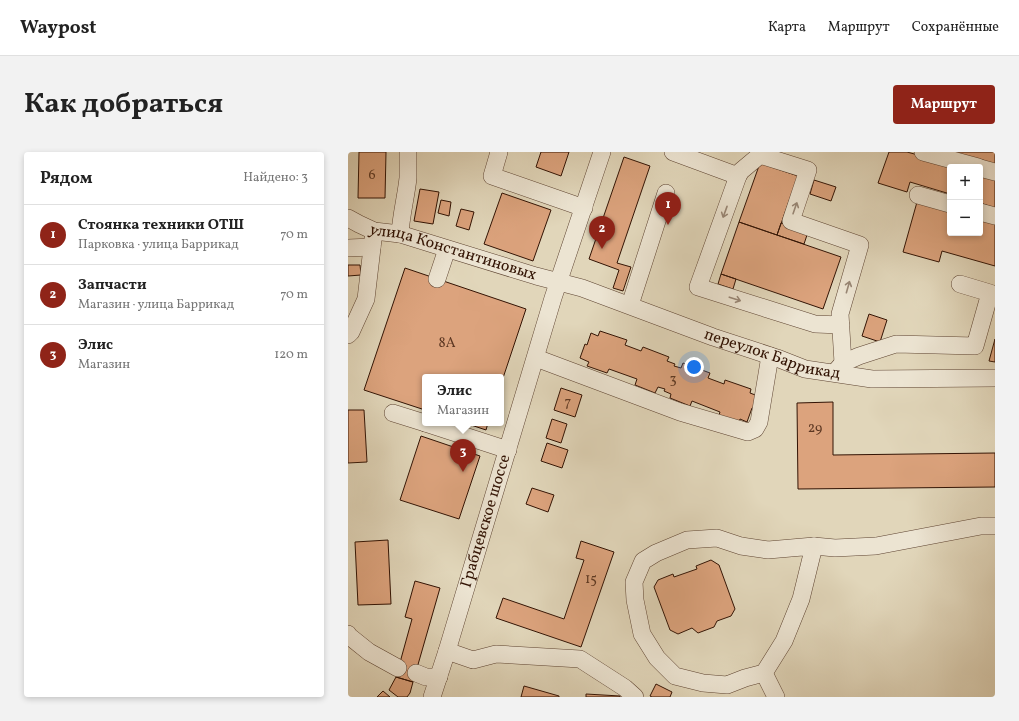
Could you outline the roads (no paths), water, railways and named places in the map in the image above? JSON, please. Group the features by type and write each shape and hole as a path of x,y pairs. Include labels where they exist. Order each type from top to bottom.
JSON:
{"street":[{"path":"400,234 408,176 408,152"},
{"path":"499,152 492,176 584,208"},
{"name":"Грабцевское шоссе","path":"433,691 447,651 559,282 602,152"},
{"path":"673,152 738,176"},
{"path":"923,152 968,164"},
{"path":"838,368 841,325 840,314 860,245 791,221 808,170 760,155 741,171 738,176 698,287 815,324 841,325"},
{"path":"983,168 995,172"},
{"path":"630,305 666,193"},
{"path":"918,195 947,203"},
{"path":"983,213 995,216"},
{"name":"улица Константиновых","path":"348,218 358,224 373,239 400,234 559,282"},
{"path":"348,248 373,239 366,299 349,333"},
{"path":"437,279 447,249"},
{"name":"переулок Баррикад","path":"559,282 582,288 713,337 805,369 838,368 872,379 995,378"},
{"path":"838,368 859,356 896,344 975,346 990,292 960,284"},
{"path":"536,358 680,412 748,432 755,429 759,422 770,356"},
{"path":"393,413 422,422"},
{"path":"434,426 508,450"},
{"path":"814,546 801,599 784,641 764,673 727,685 703,683 675,676 657,658 642,634 635,600 634,582 643,561 656,553 687,540 718,538 741,546 768,550 814,546 835,548 876,546 981,526 995,526"},
{"path":"348,634 369,652 398,668"},
{"path":"447,651 473,660 496,654 580,659 625,688 635,697"},
{"path":"416,673 426,677 433,691"},
{"path":"764,673 776,697"}],"place":[{"name":"Стоянка техники ОТШ","path":"668,225"},
{"name":"Запчасти","path":"602,249"},
{"name":"Элис","path":"463,472"}]}
